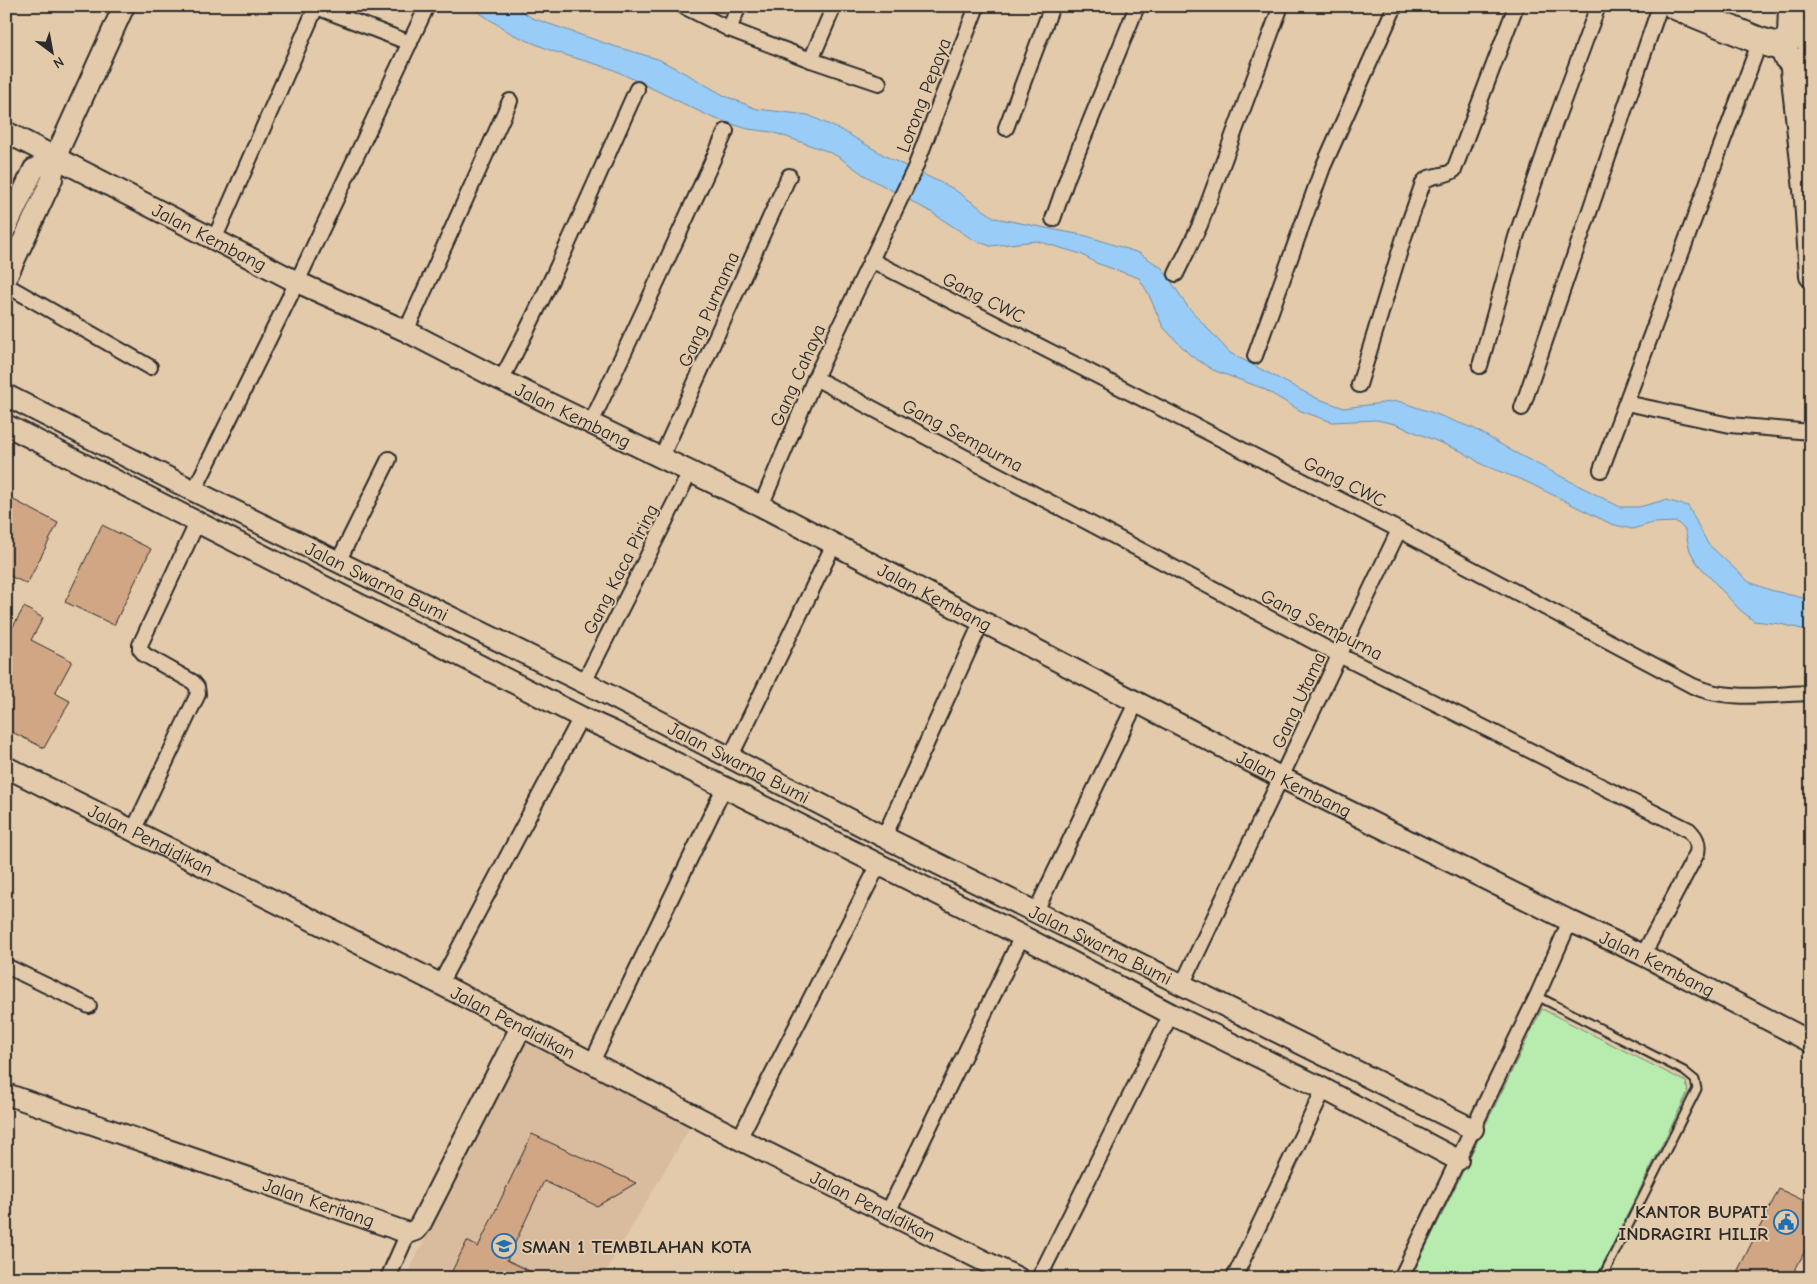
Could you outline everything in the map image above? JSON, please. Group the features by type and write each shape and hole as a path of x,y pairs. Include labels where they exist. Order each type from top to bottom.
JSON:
{"highway":[{"path":"1675,6 1796,45 1792,6"}],"main road":[{"path":"1796,45 1811,276"}],"street":[{"path":"6,278 52,178 55,158 124,6"},
{"path":"194,491 298,282 427,6"},
{"path":"683,6 728,30 879,83"},
{"path":"728,30 740,6"},
{"path":"811,60 834,6"},
{"name":"Lorong Pepaya","path":"901,196 915,168 976,6"},
{"path":"1006,128 1052,6"},
{"path":"1053,219 1068,176 1137,6"},
{"path":"1176,274 1200,225 1281,6"},
{"path":"1255,356 1323,167 1396,6"},
{"path":"1359,385 1405,234 1423,183 1428,178 1446,175 1454,170 1516,6"},
{"path":"1480,366 1516,236 1598,6"},
{"path":"1522,408 1660,6"},
{"path":"214,240 315,7 410,43"},
{"path":"1601,470 1626,403 1796,45"},
{"path":"501,380 516,353 565,249 637,89"},
{"path":"406,331 510,101"},
{"name":"Jalan Kembang","path":"6,132 298,282 406,331 501,380 761,506 1282,778 1643,955 1811,1042"},
{"path":"591,423 726,132"},
{"path":"6,228 34,169 55,158"},
{"name":"Gang Purnama","path":"661,458 789,176"},
{"name":"Gang Cahaya","path":"761,506 815,378 901,196"},
{"name":"Gang CWC","path":"871,260 1399,530 1705,692 1727,696 1811,693"},
{"path":"6,285 150,367"},
{"name":"Gang Sempurna","path":"815,378 1339,655 1689,830 1698,843 1697,852 1643,955"},
{"name":"Jalan Swarna Bumi","path":"6,395 194,491 625,704 884,837 1473,1129"},
{"path":"1626,403 1730,425 1811,432"},
{"name":"Jalan Swarna Bumi","path":"6,425 581,717 1022,936 1171,1014 1324,1089 1458,1160"},
{"path":"338,562 389,459"},
{"name":"Gang Kaca Piring","path":"583,684 690,472"},
{"path":"133,831 198,694 197,687 193,682 145,655 140,649 140,645 197,523"},
{"name":"Gang Utama","path":"1182,984 1399,530"},
{"path":"730,758 834,544"},
{"path":"884,837 982,621"},
{"path":"1036,911 1136,703"},
{"path":"612,731 625,704"},
{"path":"440,984 581,717"},
{"name":"Jalan Pendidikan","path":"6,767 440,984 740,1139 1018,1278"},
{"path":"592,1062 724,788"},
{"path":"907,878 919,854"},
{"path":"740,1139 879,864"},
{"path":"1401,1278 1537,996 1570,920"},
{"path":"888,1212 1022,936"},
{"path":"6,966 89,1006"},
{"path":"1039,1278 1171,1014"},
{"path":"1244,1050 1258,1022"},
{"path":"388,1278 408,1233 416,1230 420,1225 521,1027"},
{"path":"1234,1278 1324,1089"},
{"name":"Jalan Keritang","path":"6,1094 408,1233"}],"lane":[{"path":"1537,996 1684,1071 1695,1080 1698,1089 1602,1278"}],"shaded area":[{"path":"525,1043 692,1124 602,1278 405,1278"}],"green space":[{"path":"1542,1009 1686,1082 1688,1092 1596,1278 1411,1278"}],"water":[{"path":"469,6 514,6 532,18 610,45 658,59 723,95 757,109 808,115 843,131 889,158 952,188 995,218 1087,236 1139,253 1162,268 1188,307 1230,353 1316,398 1344,408 1398,401 1475,429 1512,451 1620,507 1639,507 1665,500 1688,506 1708,544 1749,582 1770,590 1811,600 1811,631 1780,624 1754,621 1739,609 1697,563 1690,551 1685,530 1677,522 1653,523 1632,529 1611,524 1527,482 1483,465 1463,452 1395,424 1376,420 1332,422 1301,411 1262,388 1213,370 1190,355 1163,327 1139,278 1096,263 1081,254 1037,241 990,246 972,239 931,212 864,175 839,157 824,150 772,132 748,129 713,118 612,69 552,51 512,34"}],"building":[{"path":"6,496 58,523 27,584 6,574"},
{"path":"102,525 151,549 114,625 65,602"},
{"path":"24,607 43,618 31,640 72,661 55,693 70,701 44,748 6,729 6,639"},
{"path":"532,1134 636,1183 597,1206 544,1181 507,1260 544,1278 462,1278 451,1273 467,1241 478,1247"},
{"name":"KANTOR BUPATI INDRAGIRI HILIR","path":"1779,1189 1811,1204 1811,1239 1791,1278 1734,1278"}],"place":[{"name":"KANTOR BUPATI INDRAGIRI HILIR","path":"1786,1222"},
{"name":"SMAN 1 TEMBILAHAN KOTA","path":"504,1246"}]}
